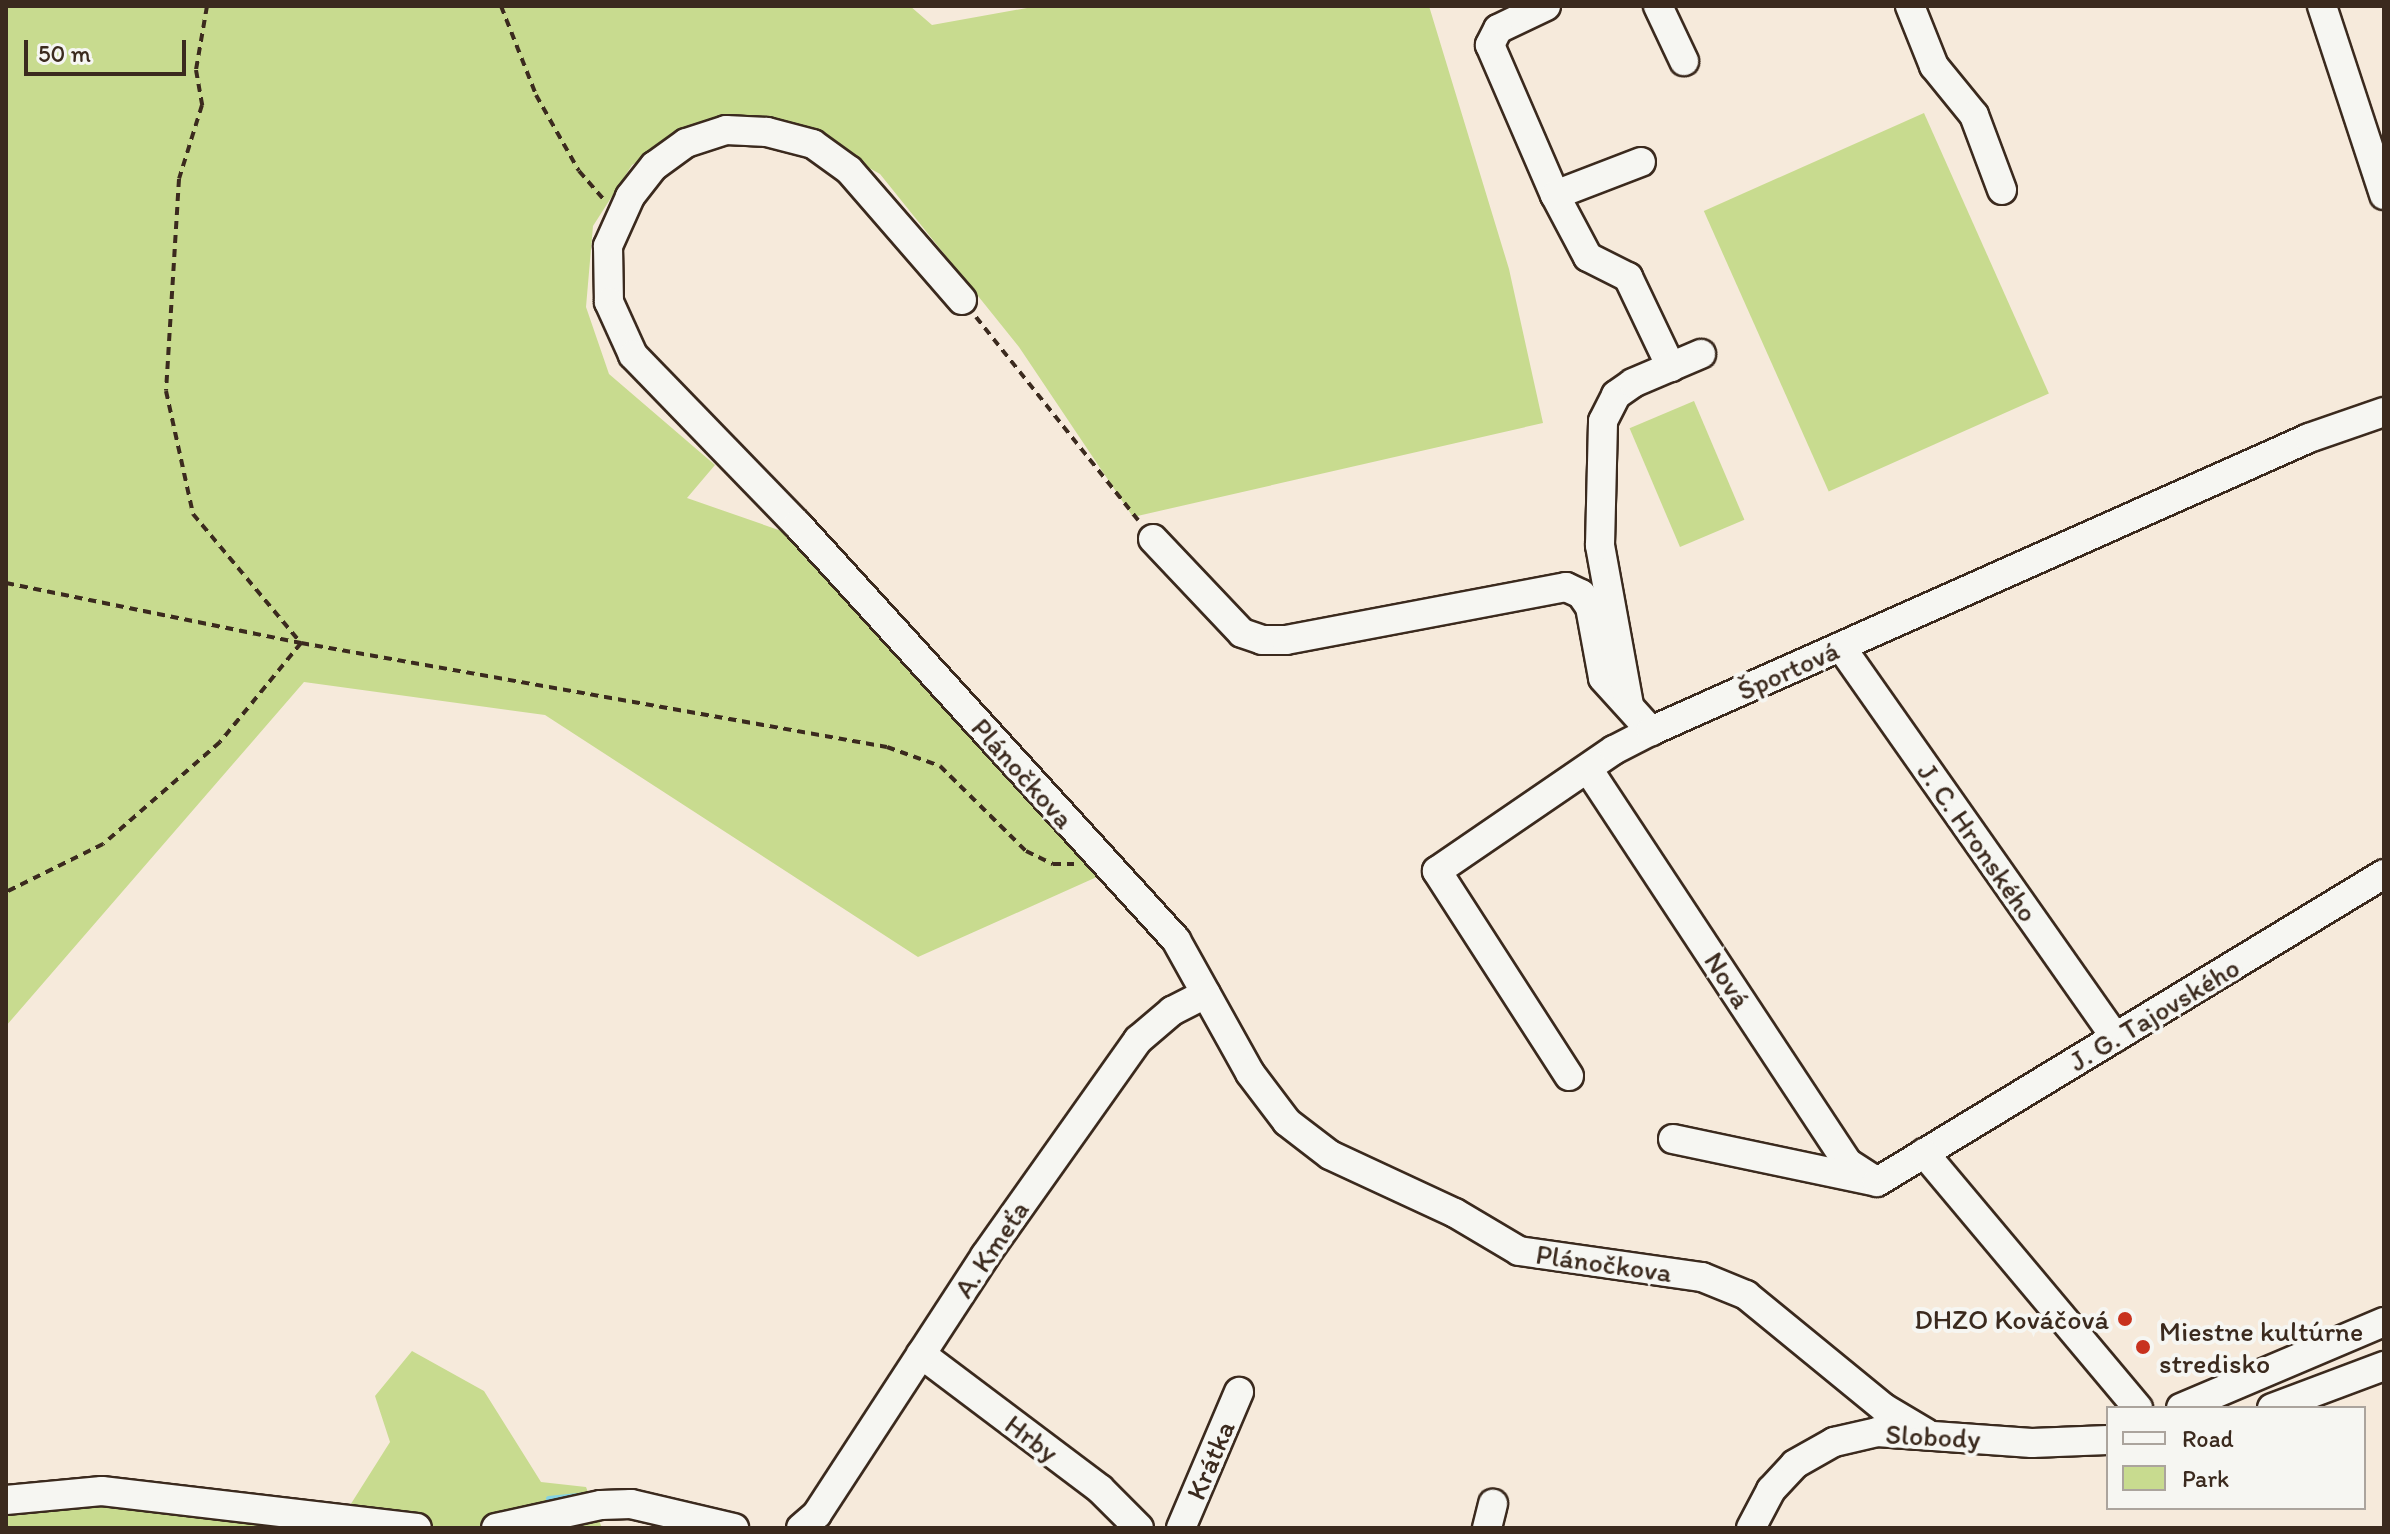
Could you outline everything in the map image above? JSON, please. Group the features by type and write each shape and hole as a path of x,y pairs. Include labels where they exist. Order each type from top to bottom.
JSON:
{"street":[{"path":"1546,6 1498,29 1490,45 1555,195 1588,257 1628,277 1671,367"},
{"path":"1658,6 1684,61"},
{"path":"1910,6 1934,66 1974,115 2002,190"},
{"path":"2322,6 2384,195"},
{"name":"Plánočkova","path":"962,300 849,170 813,144 767,132 726,130 686,143 654,166 618,216 608,246 609,302 633,355 797,524 1176,940 1250,1073 1287,1122 1330,1155 1455,1213 1519,1251 1702,1277 1746,1295 1884,1408 1926,1433"},
{"path":"1555,195 1641,162"},
{"path":"1630,710 1600,545 1603,421 1616,395 1701,354"},
{"name":"Športová","path":"1569,1076 1437,871 1588,769 1651,731 2309,438 2384,412"},
{"path":"1153,539 1242,633 1262,640 1286,640 1566,587 1581,594 1590,607 1603,678 1651,731"},
{"name":"J. C. Hronského","path":"1841,647 2115,1037"},
{"name":"Nová","path":"1588,769 1848,1163 1877,1182"},
{"name":"J. G. Tajovského","path":"1877,1182 2384,874"},
{"name":"A. Kmeťa","path":"801,1528 817,1514 921,1354 1138,1040 1172,1011 1206,994"},
{"path":"1673,1139 1877,1182"},
{"path":"1924,1153 2136,1406"},
{"path":"2186,1406 2384,1322"},
{"name":"Hrby","path":"921,1354 1100,1489 1139,1528"},
{"path":"2277,1406 2384,1366"},
{"name":"Krátka","path":"1181,1528 1239,1392"},
{"name":"Slobody","path":"1751,1528 1771,1490 1795,1464 1834,1442 1877,1432 1926,1433 2032,1443 2106,1440"},
{"path":"6,1500 102,1491 417,1528"},
{"path":"496,1528 601,1505 631,1504 729,1526"}],"path":[{"path":"207,6 196,70 202,105 179,179 166,391 193,514 301,643"},
{"path":"501,6 536,95 579,171 618,216"},
{"path":"962,300 1153,539"},
{"path":"6,583 301,643 887,747 940,766 1026,851 1053,864 1105,864"},
{"path":"6,892 103,844 220,742 301,643"}],"green space":[{"path":"6,6 910,6 932,25 1038,6 1429,6 1509,269 1543,423 1133,517 1019,347 880,174 794,126 702,126 632,165 593,226 586,307 609,374 715,465 687,498 796,536 1099,876 918,957 545,715 304,682 6,1026"},
{"path":"1924,113 2049,393 1829,491 1704,211"},
{"path":"1694,401 1744,520 1680,547 1630,428"},
{"path":"412,1351 484,1391 541,1482 586,1487 602,1528 6,1528 6,1487 342,1518 390,1442 375,1396"}],"waterway":[{"path":"549,1499 585,1495"}],"place":[{"name":"DHZO Kováčová","path":"2125,1319"},
{"name":"Miestne kultúrne stredisko","path":"2143,1347"}]}
